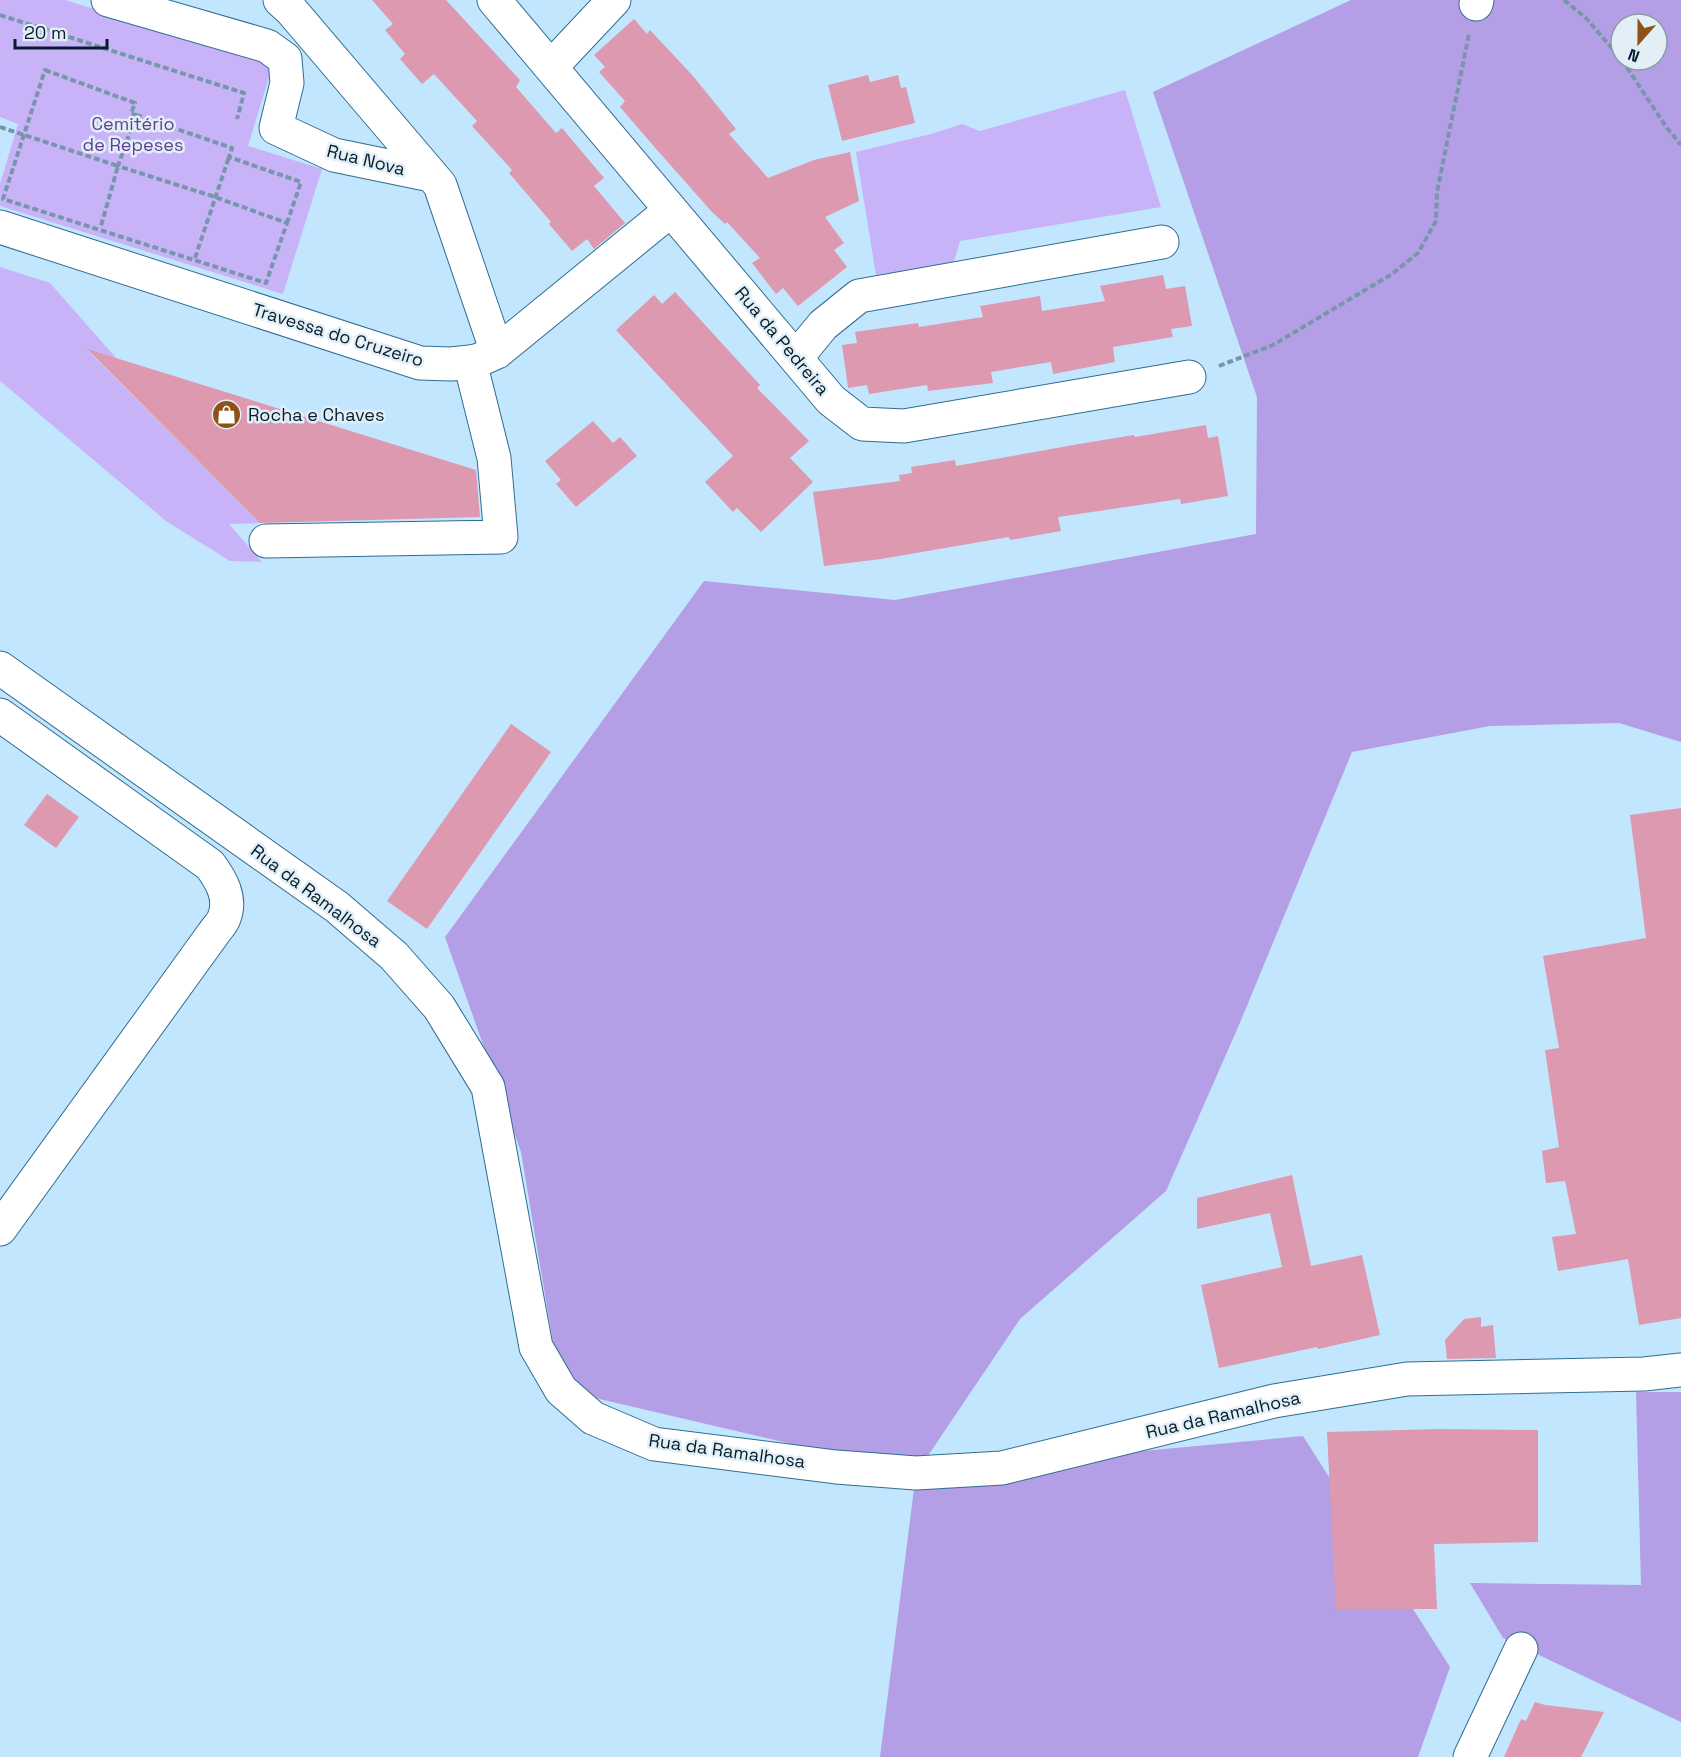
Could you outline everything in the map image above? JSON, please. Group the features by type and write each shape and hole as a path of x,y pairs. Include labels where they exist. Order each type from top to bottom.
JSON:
{"street":[{"name":"Rua Nova","path":"108,0 267,46 285,59 286,83 276,128 334,154 431,175"},
{"name":"Rua Nova","path":"266,541 501,537 483,357 440,185 280,0"},
{"name":"Rua da Pedreira","path":"494,0 831,400 862,424 904,426 1189,377"},
{"path":"551,67 614,0"},
{"path":"483,357 671,210"},
{"name":"Travessa do Cruzeiro","path":"0,227 420,363 451,364 483,357"},
{"path":"796,358 823,325 859,296 1162,242"},
{"name":"Rua da Ramalhosa","path":"0,668 337,907 394,956 439,1007 488,1088 536,1347 561,1390 593,1418 654,1444 836,1467 916,1473 1002,1468 1274,1401 1407,1379 1644,1374 1681,1370"},
{"path":"0,715 210,865 221,881 227,902 224,919 0,1229"},
{"path":"1470,1757 1521,1649"}],"path":[{"path":"1564,0 1587,18 1609,45"},
{"path":"1189,377 1273,345 1392,274 1418,253 1436,221 1437,192 1476,2"},
{"path":"0,15 244,93 237,119"},
{"path":"194,260 232,148 130,114 135,103 45,70 3,199 266,283 301,182 229,157"},
{"path":"1629,72 1681,145"},
{"path":"100,229 118,166 136,115"},
{"path":"0,127 215,197 287,223"}],"green space":[{"name":"Cemitério de Repeses","path":"0,0 65,0 273,64 248,146 322,169 283,294 0,206 0,184 18,124 0,117"},
{"path":"1125,90 1161,207 960,241 953,265 876,275 856,152 962,124 980,131"},
{"path":"0,267 50,283 117,359 88,351 260,523 229,524 262,562 230,561 166,521 0,381"}],"shaded area":[{"path":"1351,0 1681,0 1681,742 1619,723 1490,726 1352,752 1239,1025 1166,1191 1020,1319 917,1472 1303,1436 1450,1667 1418,1757 880,1757 916,1473 561,1390 521,1152 445,937 704,581 895,600 1256,534 1257,397 1153,92"},
{"path":"1636,1392 1681,1392 1681,1722 1503,1638 1470,1583 1641,1585"}],"building":[{"path":"372,0 446,0 520,80 516,87 556,133 562,128 604,178 594,186 625,223 594,249 587,239 572,251 549,224 551,222 509,173 512,170 472,126 477,121 434,74 422,84 400,59 405,54 385,30 393,24"},
{"path":"634,19 647,34 650,30 693,76 736,129 729,134 768,178 814,160 850,152 859,201 825,217 844,243 834,250 847,267 798,306 783,288 776,294 752,263 760,258 727,222 725,224 712,212 658,151 620,107 625,101 599,72 605,67 594,55"},
{"path":"868,75 870,82 898,75 901,88 906,87 915,123 842,141 828,85"},
{"path":"1163,275 1166,289 1185,286 1192,326 1171,329 1173,337 1113,347 1115,362 1053,374 1051,362 991,372 993,383 928,391 927,385 869,394 867,385 848,388 842,345 857,343 855,332 918,323 919,327 983,317 980,306 1040,296 1042,311 1105,301 1100,286"},
{"path":"675,292 760,385 757,388 809,441 790,458 813,482 761,532 737,508 733,512 705,482 733,456 616,330 654,295 662,304"},
{"name":"Rocha e Chaves","path":"87,349 476,470 480,517 260,523"},
{"path":"593,421 613,443 620,437 637,456 576,507 556,484 561,480 545,461"},
{"path":"1206,425 1208,438 1218,436 1228,496 1181,504 1180,499 1058,517 1061,531 824,566 813,492 900,481 899,475 912,473 911,467 955,460 956,466 1085,443"},
{"path":"511,724 551,752 427,929 387,901"},
{"path":"47,794 79,817 56,848 24,825"},
{"path":"1681,808 1681,1318 1639,1325 1628,1259 1558,1271 1552,1237 1576,1234 1565,1181 1546,1183 1542,1151 1559,1147 1545,1050 1559,1048 1543,956 1646,938 1630,815"},
{"path":"1292,1175 1311,1266 1362,1255 1380,1335 1219,1368 1201,1285 1282,1267 1270,1213 1197,1229 1197,1198"},
{"path":"1481,1317 1481,1327 1493,1325 1496,1358 1447,1359 1445,1340 1464,1319"},
{"path":"1438,1429 1538,1430 1538,1542 1434,1544 1437,1609 1336,1609 1327,1432"},
{"path":"1535,1702 1604,1712 1581,1757 1504,1757 1521,1719 1526,1721"}],"place":[{"name":"Rocha e Chaves","path":"227,415"}]}
